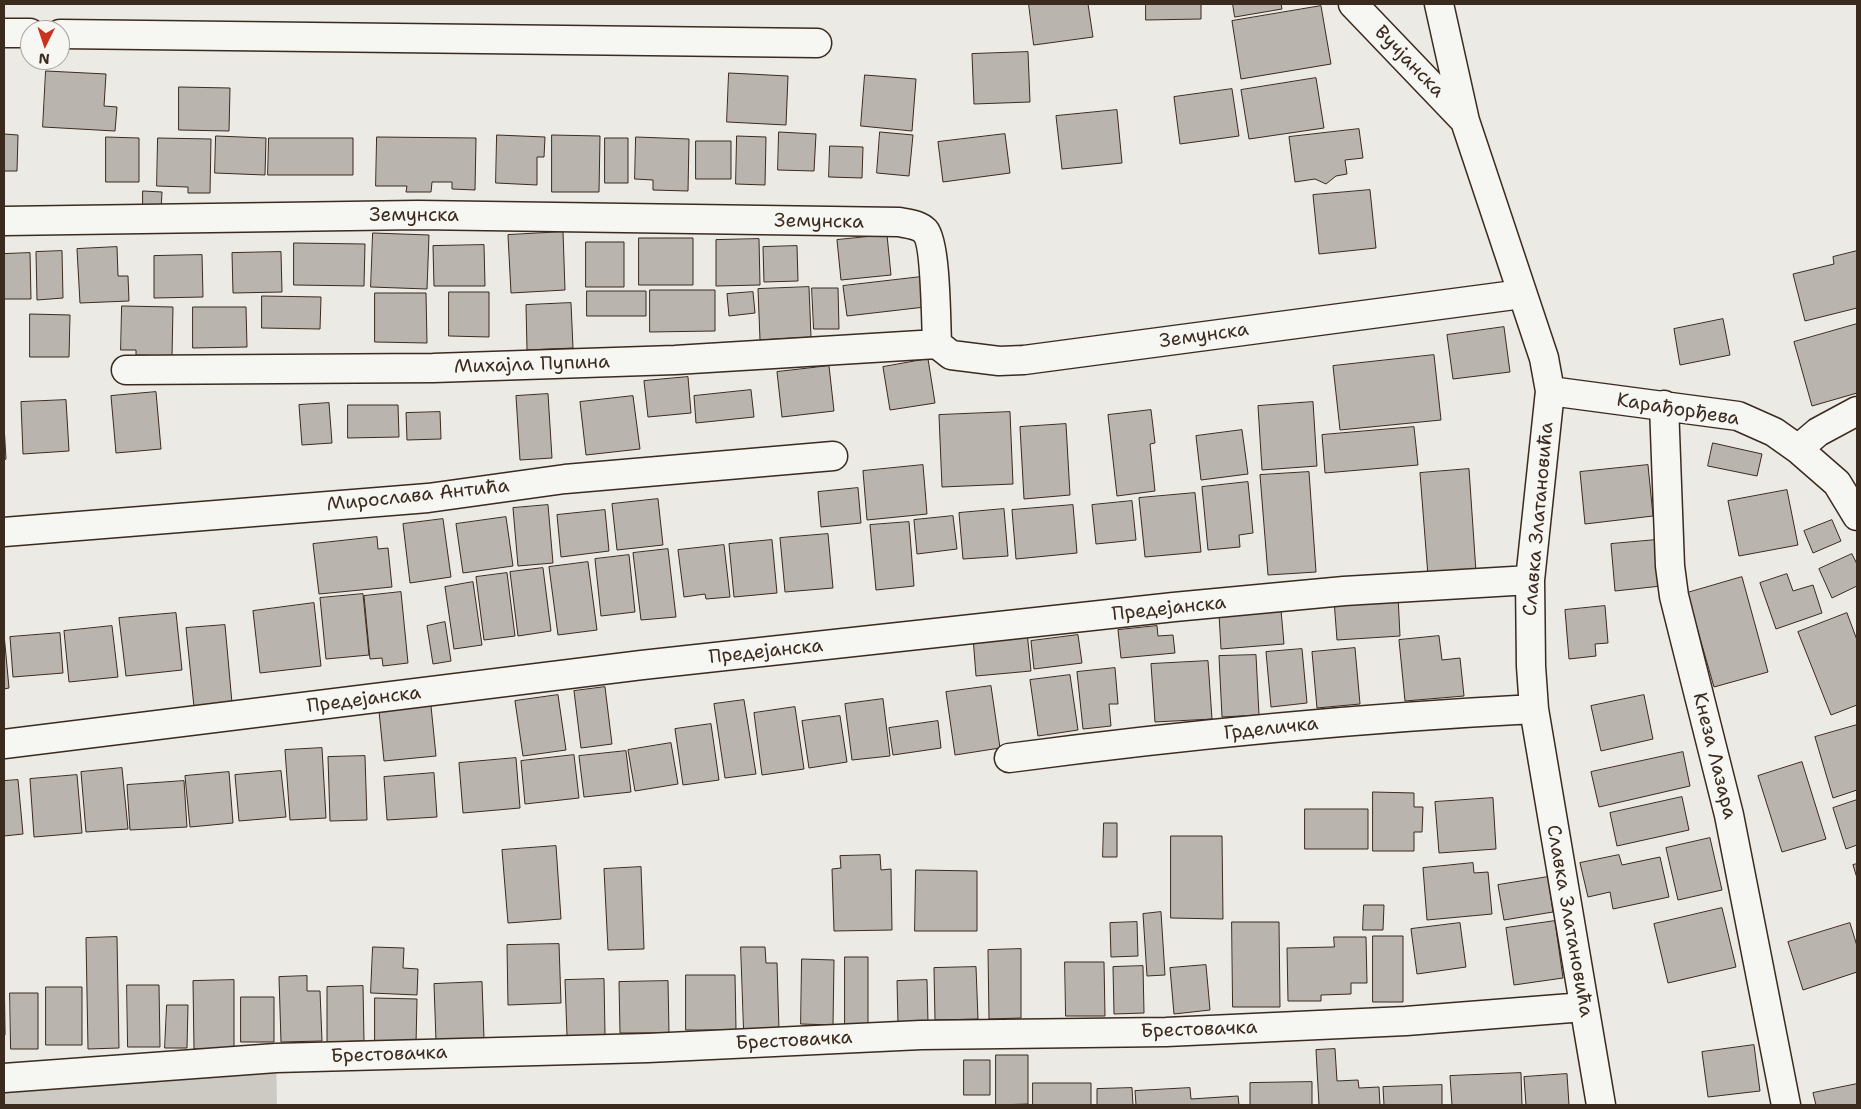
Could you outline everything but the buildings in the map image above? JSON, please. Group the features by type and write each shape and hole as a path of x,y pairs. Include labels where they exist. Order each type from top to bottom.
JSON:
{"street":[{"name":"Вучјанска","path":"1354,4 1465,121"},
{"name":"Славка Златановића","path":"1439,4 1465,121 1544,358 1550,391 1530,580 1531,666 1534,710 1601,1105"},
{"path":"4,33 20,33"},
{"path":"70,34 816,43"},
{"name":"Земунска","path":"4,221 418,215 915,224 925,231 929,240 937,344 950,355 989,361 1024,360 1522,294"},
{"name":"Михајла Пупина","path":"126,370 433,368 675,360 937,344"},
{"name":"Карађорђева","path":"1550,391 1738,416 1774,432 1798,449 1837,484 1857,516"},
{"name":"Кнеза Лазара","path":"1664,405 1670,566 1674,596 1729,815 1786,1105"},
{"path":"1798,449 1826,428 1857,411"},
{"name":"Мирослава Антића","path":"4,532 428,498 565,479 833,456"},
{"name":"Предејанска","path":"4,744 632,666 1344,591 1530,580"},
{"name":"Грделичка","path":"1009,758 1089,747 1401,716 1534,710"},
{"name":"Брестовачка","path":"4,1078 276,1058 648,1048 921,1035 1166,1032 1406,1021 1584,1007"}],"shaded area":[{"path":"276,1058 277,1105 4,1105 4,1066"}]}
